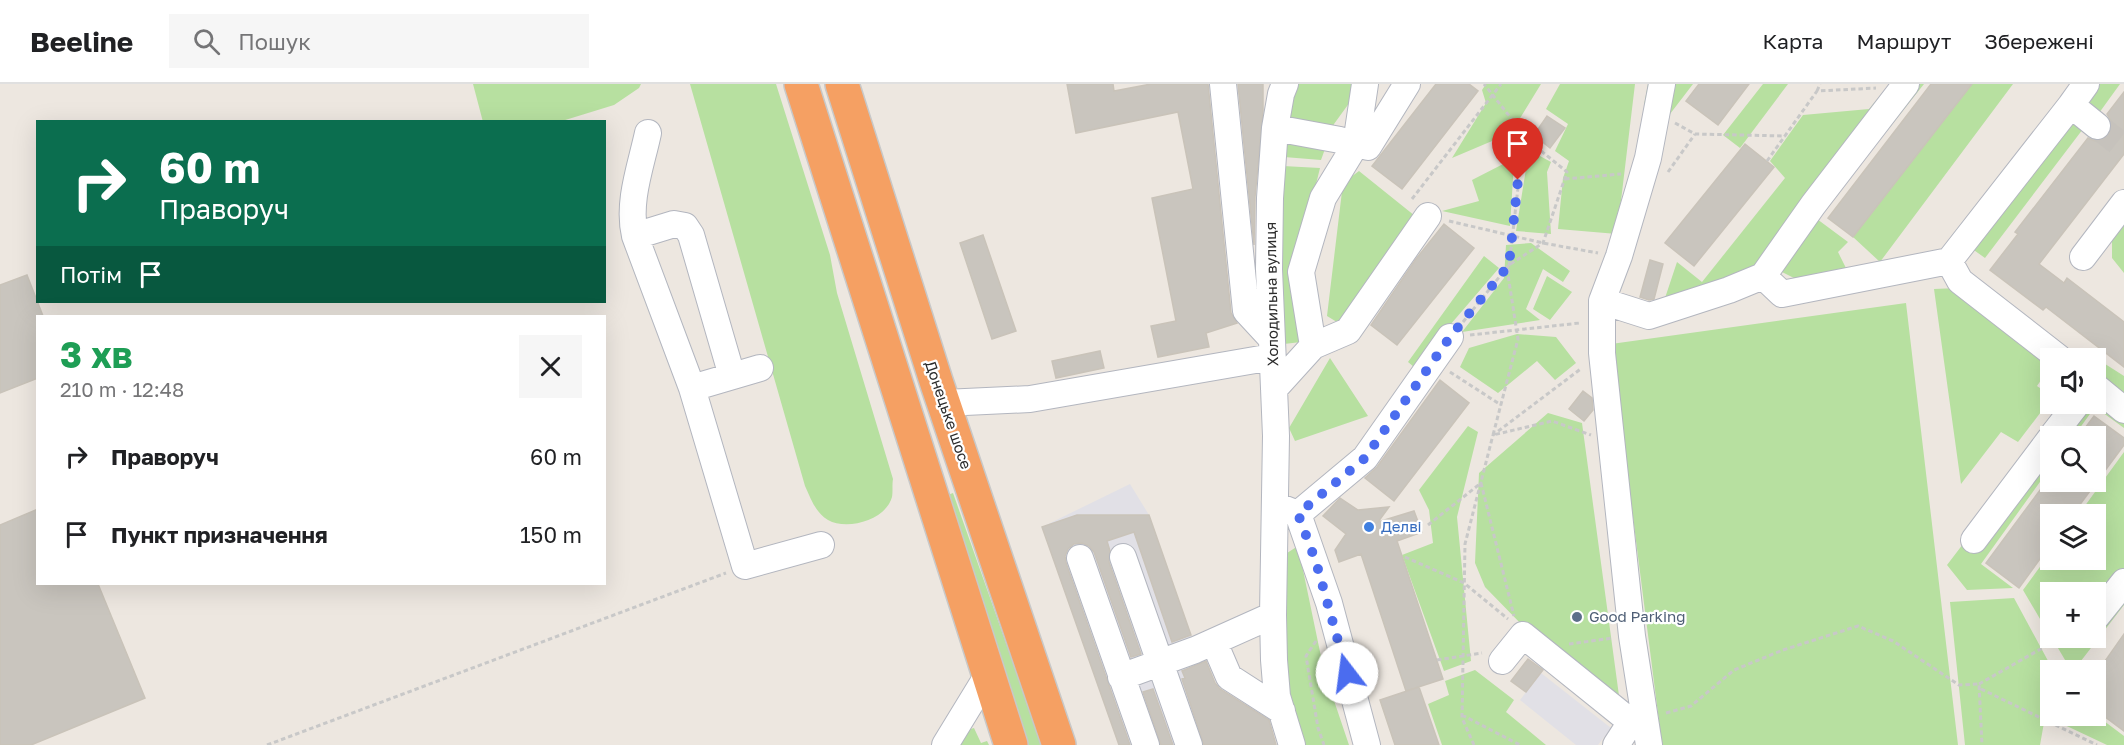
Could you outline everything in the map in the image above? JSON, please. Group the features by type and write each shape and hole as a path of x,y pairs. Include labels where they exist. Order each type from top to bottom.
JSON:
{"highway":[{"path":"801,84 1011,745"},
{"name":"Донецьке шосе","path":"842,84 944,403 1059,745"}],"street":[{"path":"944,403 1030,399 1272,348 1246,312 1223,84"},
{"name":"Холодильна вулиця","path":"1286,84 1281,94 1275,128 1270,198 1269,269 1275,389 1287,510 1273,615 1277,696 1292,745"},
{"path":"1313,346 1301,272 1323,198 1356,144 1365,84"},
{"path":"1275,128 1368,147 1407,84"},
{"path":"1641,729 1602,353 1602,311 1644,173 1658,114 1662,84"},
{"path":"1772,264 1782,294 1949,261 2085,84"},
{"path":"1602,311 1649,316 1729,290 1772,264 1905,86"},
{"path":"2071,105 2097,126"},
{"path":"648,133 631,220 692,388 745,566 821,545"},
{"path":"2083,257 2124,203"},
{"path":"1275,389 1313,346 1348,331 1419,209"},
{"path":"635,236 674,224 685,226 691,235 732,376"},
{"path":"1949,261 1960,281 2046,348"},
{"path":"1367,745 1316,562 1287,510 1365,458 1450,337"},
{"path":"692,388 760,368"},
{"path":"2106,395 2124,410"},
{"path":"2061,426 2070,414"},
{"path":"1974,540 2040,453"},
{"path":"1123,557 1189,745"},
{"path":"1080,558 1146,745"},
{"path":"2106,605 2124,582"},
{"path":"1121,677 1214,642 1273,615"},
{"path":"1511,645 1523,635 1641,729"},
{"path":"1214,642 1229,677 1281,711"},
{"path":"945,745 989,673"},
{"path":"1616,745 1641,729"}],"path":[{"path":"1450,337 1509,265 1543,243 1567,172 1529,141 1484,84"},
{"path":"1501,84 1419,209 1512,236 1619,256"},
{"path":"1767,161 1819,84"},
{"path":"1816,91 1905,86"},
{"path":"1658,114 1695,134 1785,136"},
{"path":"1472,744 1462,715 1465,544 1518,339 1508,275 1524,135"},
{"path":"1565,179 1644,173"},
{"path":"1450,337 1517,329 1602,311"},
{"path":"1493,435 1602,353"},
{"path":"1434,361 1501,405"},
{"path":"1493,435 1552,422 1612,443"},
{"path":"1428,525 1480,483"},
{"path":"1437,660 1511,645 1480,483"},
{"path":"267,745 745,566"},
{"path":"1324,745 1318,728 1306,656 1332,616"},
{"path":"1641,729 1691,706 1734,670 1783,650 1857,626 1893,641 1959,685 1979,684 2042,648"},
{"path":"1565,645 1632,636"},
{"path":"1979,684 1982,745"},
{"path":"1981,689 2097,745"},
{"path":"1462,715 1520,745"}],"shaded area":[{"path":"1130,484 1149,515 1228,745 1119,745 1042,527"},
{"path":"1541,673 1611,728 1598,745 1576,745 1520,700"}],"green space":[{"path":"473,84 641,84 639,88 614,105 565,120 482,120"},
{"path":"690,84 776,84 830,255 837,293 893,479 892,497 888,505 882,512 865,521 845,524 828,520 817,509 805,486"},
{"path":"1297,84 1363,84 1334,124 1321,160 1284,157 1282,121"},
{"path":"1486,84 1541,84 1511,133 1452,158 1486,103 1482,90"},
{"path":"1560,84 1635,84 1617,234 1558,229 1563,178 1569,161 1555,151 1568,124 1546,109"},
{"path":"1648,84 1693,84 1670,114 1644,105"},
{"path":"1763,84 1788,84 1740,148 1723,135"},
{"path":"1890,84 1924,84 1817,219 1848,242 1838,252 1846,268 1798,280 1770,266 1663,304 1677,262 1702,282 1785,178 1770,161 1803,115 1869,109"},
{"path":"1972,84 2013,84 1880,262 1853,237"},
{"path":"2094,84 2120,84 2094,120 2077,106"},
{"path":"2069,114 2086,125 1985,258 1971,248"},
{"path":"1529,150 1551,162 1547,172 1551,234 1516,231"},
{"path":"1511,160 1514,163 1510,226 1442,211 1479,201 1472,180"},
{"path":"1283,166 1320,168 1295,270 1301,342 1284,344 1278,262"},
{"path":"1359,171 1430,228 1355,333 1327,316 1343,183"},
{"path":"2124,215 2124,273 2112,258 2112,231"},
{"path":"1531,243 1570,271 1563,282 1543,269 1526,309 1540,320 1462,332 1504,278 1506,245"},
{"path":"1484,256 1499,268 1414,367 1408,362"},
{"path":"1547,276 1572,292 1550,320 1533,309"},
{"path":"1958,288 2040,358 2040,382 2037,386 2040,388 2040,413 2018,442 2001,432 1961,484 1934,289"},
{"path":"1906,303 1958,745 1662,745 1611,344"},
{"path":"1517,334 1556,337 1576,363 1555,380 1537,361 1498,393 1460,367 1469,348"},
{"path":"1330,358 1368,416 1295,441 1289,428"},
{"path":"2106,365 2124,376 2124,428 2105,414"},
{"name":"Good Parking","path":"1548,413 1582,423 1620,703 1524,627 1485,587 1475,563 1479,473"},
{"path":"2062,414 2090,414 2081,426 2053,426"},
{"path":"1468,426 1478,432 1457,517 1471,661 1444,671 1402,555 1433,543 1429,510 1419,490"},
{"path":"2040,443 2040,482 1981,564 2013,588 1967,590 1947,565"},
{"path":"2124,452 2124,605 2106,628 2106,582 2040,582 2040,619 2023,590 2040,567 2040,570 2106,570 2106,504 2086,504 2095,492 2106,492 2106,477"},
{"path":"953,493 1042,745 1023,745 945,496"},
{"path":"1298,546 1324,671 1349,745 1303,745 1286,696 1287,553"},
{"path":"2014,598 2048,660 2040,660 2040,726 2043,726 2040,745 1965,745 1950,602"},
{"path":"2058,648 2091,648 2082,660 2065,660"},
{"path":"1475,670 1514,700 1506,712 1546,745 1442,745 1428,704 1449,695 1445,681"},
{"path":"2106,722 2124,736 2124,745 2107,745 2067,726 2106,726"},
{"path":"974,728 981,743 987,741 989,745 960,745 967,730"}],"building":[{"path":"1067,84 1113,84 1114,91 1151,84 1208,84 1231,313 1237,323 1206,333 1209,347 1158,357 1151,326 1176,321 1152,198 1193,189 1178,112 1076,133"},
{"path":"1238,84 1263,84 1254,245"},
{"path":"1436,84 1469,84 1478,91 1402,189 1372,166"},
{"path":"1699,84 1749,84 1718,125 1686,101"},
{"path":"1931,84 1972,84 1853,237 1828,218"},
{"path":"2124,92 2124,154 2039,264 2064,283 2067,278 2124,322 2124,367 2106,353 2106,348 2099,348 2046,307 2043,310 1990,270 2018,234 2015,232 2088,138 2095,141 2102,140 2109,135 2112,129 2107,114"},
{"path":"1547,116 1565,128 1550,148 1534,135"},
{"path":"1745,144 1774,167 1694,266 1665,243"},
{"path":"1444,224 1474,248 1397,345 1371,325 1416,259"},
{"path":"983,235 1016,331 992,339 960,243"},
{"path":"1650,260 1663,264 1654,299 1649,300 1640,297"},
{"path":"27,275 43,315 36,315 36,379 0,393 0,285"},
{"path":"1100,351 1104,368 1056,378 1052,361"},
{"path":"1440,380 1469,403 1394,501 1365,478 1377,467"},
{"path":"1583,391 1592,398 1593,410 1584,421 1569,409"},
{"path":"2094,416 2124,438 2124,445 2106,469 2106,426 2086,426"},
{"path":"2040,490 2040,492 2089,492 2080,504 2040,504 2040,559 2019,588 1986,563"},
{"path":"1340,498 1358,510 1389,507 1378,522 1414,511 1422,532 1397,541 1443,679 1406,691 1361,554 1339,562 1335,550 1346,534 1323,516"},
{"path":"36,510 36,585 98,585 145,698 31,745 0,745 0,525"},
{"path":"1077,515 1149,515 1191,635 1172,642 1134,532 1107,541 1110,551 1109,562 1141,654 1131,657 1094,552 1082,543 1074,544 1068,549 1065,556 1066,563 1130,745 1119,745 1042,527"},
{"path":"2124,634 2124,731 2106,718 2106,660"},
{"path":"1528,659 1543,670 1526,692 1511,681"},
{"path":"1206,661 1220,689 1269,720 1276,745 1204,745 1182,679 1185,678 1182,671"},
{"path":"1419,687 1439,745 1395,745 1380,700"},
{"path":"1153,689 1173,745 1161,745 1143,692"}],"tunnel":[{"path":"2097,126 2124,147"}],"place":[{"name":"Делві","path":"1369,527"},
{"name":"Good Parking","path":"1577,617"}],"route":[{"path":"1347,673 1329,603 1298,514 1365,458 1450,337 1509,265 1518,180"}]}
